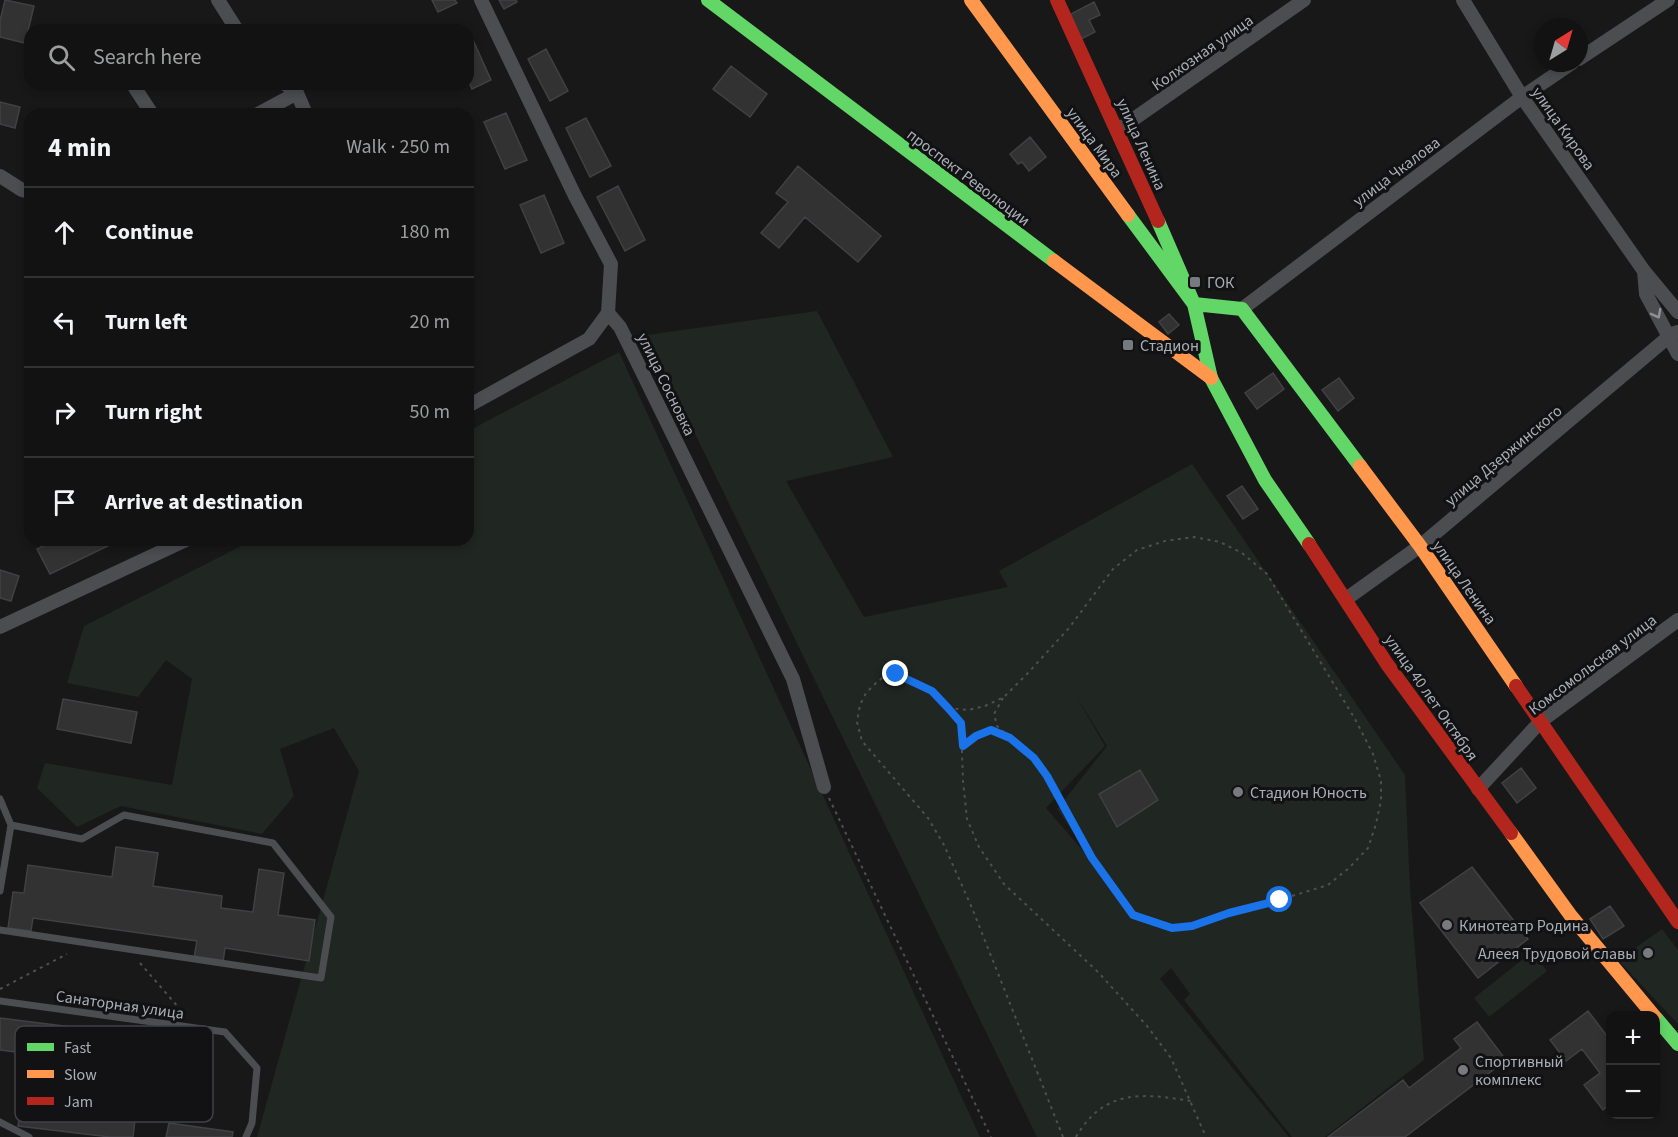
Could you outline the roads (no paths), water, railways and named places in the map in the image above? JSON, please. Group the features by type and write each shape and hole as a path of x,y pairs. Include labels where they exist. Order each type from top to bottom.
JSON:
{"street":[{"path":"218,0 233,24"},
{"path":"474,403 589,339 608,313 610,264 481,0"},
{"name":"проспект Революции","path":"708,0 837,99 1212,378"},
{"name":"улица Мира","path":"971,0 1194,304"},
{"name":"улица Ленина","path":"1057,0 1118,130 1194,304 1212,378"},
{"name":"Колхозная улица","path":"1118,130 1304,0"},
{"name":"улица Кирова","path":"1463,0 1522,97 1644,272 1678,312"},
{"path":"1588,53 1668,0"},
{"name":"улица Чкалова","path":"1242,309 1522,97 1559,72"},
{"path":"136,90 148,108"},
{"path":"293,90 297,93 303,108"},
{"path":"269,108 297,93"},
{"path":"0,176 24,190"},
{"name":"улица Кирова","path":"1644,272 1646,294 1674,335 1678,354"},
{"path":"1194,304 1242,309"},
{"name":"улица Ленина","path":"1242,309 1420,546 1676,917"},
{"name":"улица Сосновка","path":"608,313 620,327 793,679 824,788"},
{"name":"улица Дзержинского","path":"1346,599 1420,546 1674,335"},
{"name":"улица 40 лет Октября","path":"1212,378 1265,480 1388,664 1571,916 1650,1011"},
{"path":"0,627 173,546"},
{"name":"Комсомольская улица","path":"1478,789 1541,721 1678,621"},
{"name":"улица 40 лет Октября","path":"1660,1023 1678,1044"}],"lane":[{"path":"0,799 11,825 0,891"},
{"path":"0,930 321,978 331,917 273,843 124,815 82,839 11,825"},
{"name":"Санаторная улица","path":"0,1001 182,1026"},
{"name":"Санаторная улица","path":"213,1030 225,1032 257,1068 252,1123 246,1137"},
{"path":"0,1122 29,1137"}],"place":[{"name":"ГОК","path":"1195,282"},
{"name":"Стадион","path":"1128,345"},
{"name":"Стадион Юность","path":"1238,792"},
{"name":"Кинотеатр Родина","path":"1447,925"},
{"name":"Алеея Трудовой славы","path":"1648,953"},
{"name":"Спортивный комплекс","path":"1463,1070"}]}
